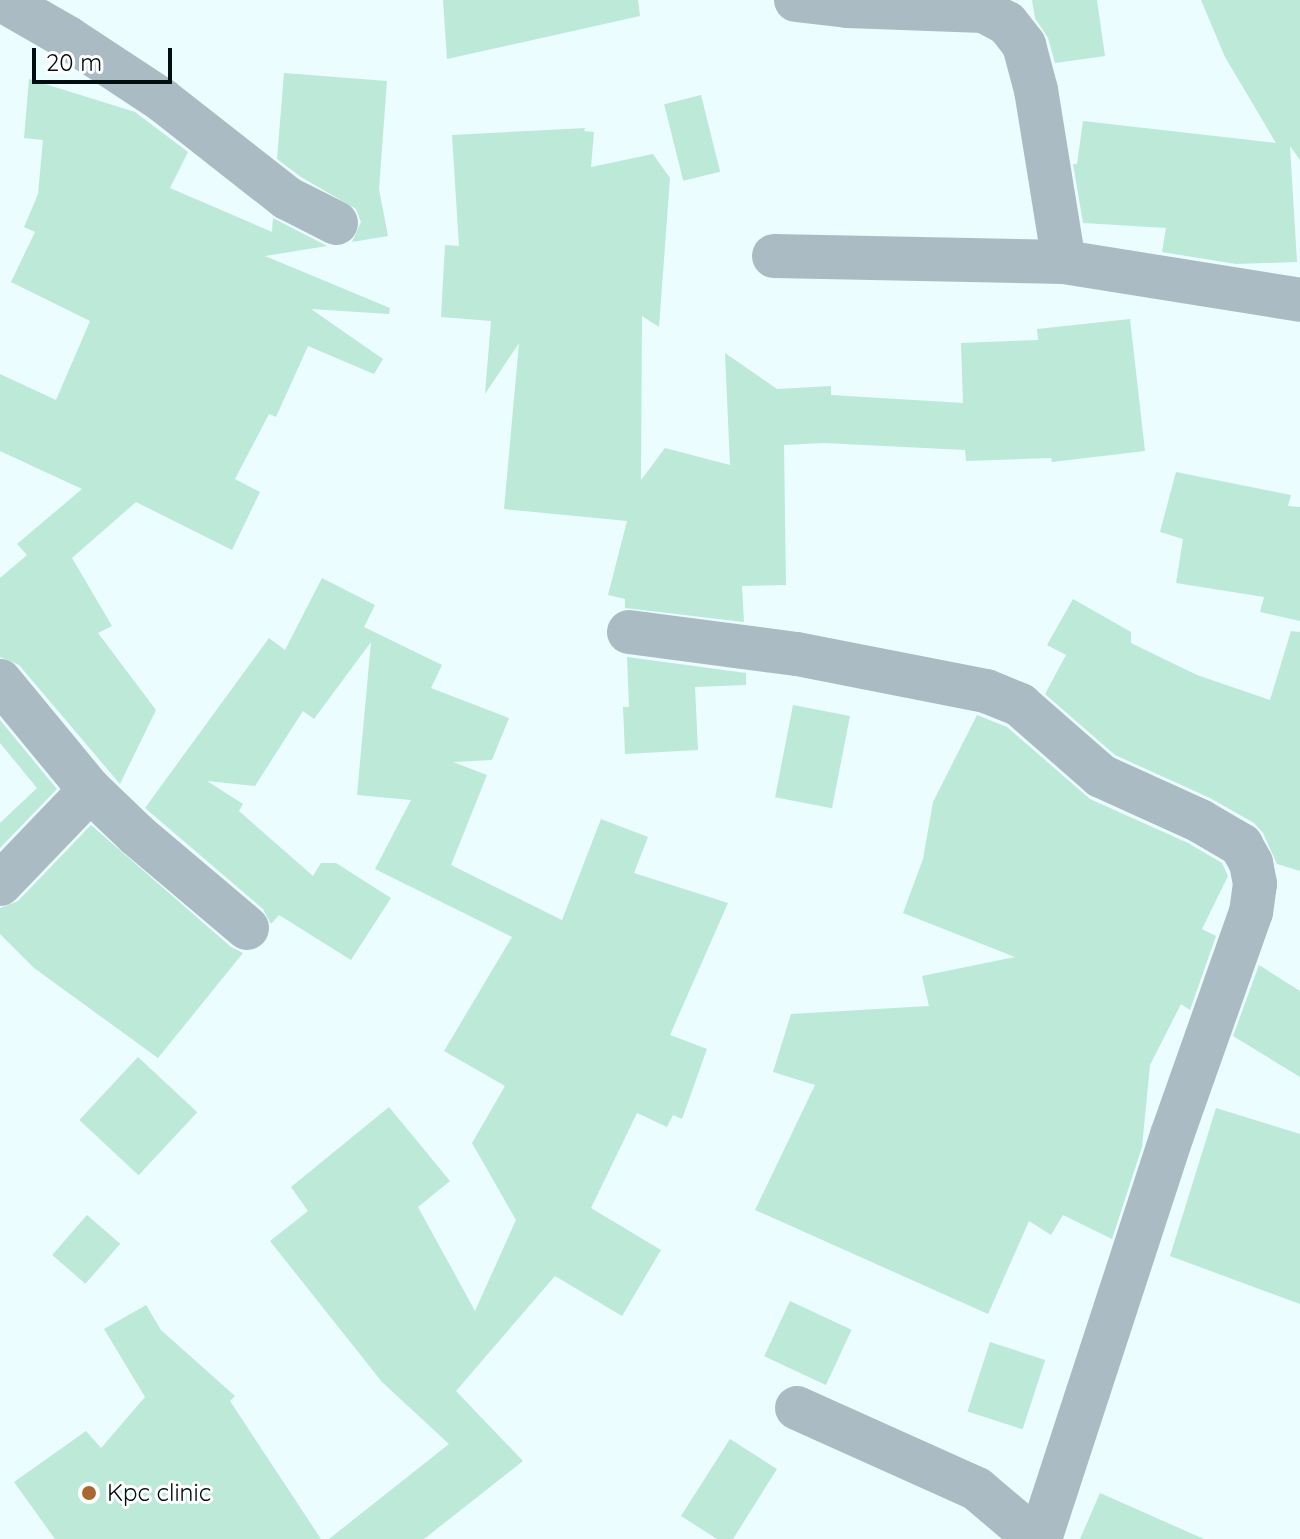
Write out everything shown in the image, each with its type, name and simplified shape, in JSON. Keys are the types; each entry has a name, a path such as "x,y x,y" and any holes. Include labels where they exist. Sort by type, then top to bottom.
{"street":[{"path":"2,0 68,38 162,100 287,198 336,223"},
{"path":"796,0 848,6 984,11 1007,23 1024,45 1036,90 1064,262"},
{"path":"774,256 1064,262 1300,300"},
{"path":"629,632 797,654 986,691 1020,705 1101,776 1200,821 1241,845 1251,863 1255,884 1251,912 1167,1150 1038,1539 977,1489 797,1408"},
{"path":"0,681 90,790 137,835 247,928"},
{"path":"0,884 90,790"}],"building":[{"path":"443,0 638,0 640,16 447,59"},
{"path":"1032,0 1097,0 1105,56 1055,63 1048,38 1035,18"},
{"path":"1201,0 1300,0 1300,160 1290,146 1297,262 1236,264 1162,252 1166,228 1083,223 1073,164 1077,164 1083,121 1276,143 1225,57"},
{"path":"284,73 387,81 379,189 388,236 352,242 361,222 356,209 277,159"},
{"path":"29,79 135,112 188,152 170,188 272,232 273,218 327,246 265,256 390,308 389,314 311,309 383,359 374,374 308,346 276,417 269,414 235,479 260,492 232,550 136,502 72,558 112,626 98,633 156,710 120,784 19,665 0,657 0,578 27,555 17,544 82,489 0,451 0,374 56,400 90,321 11,282 35,232 24,227 38,194 43,140 24,138"},
{"path":"701,95 720,172 683,181 664,104"},
{"path":"585,128 584,131 594,132 591,167 653,154 670,178 659,327 642,316 641,480 665,448 730,465 725,353 777,389 831,386 831,395 963,403 961,343 1038,340 1037,329 1130,319 1145,451 1052,462 1051,458 966,461 965,450 824,443 784,445 786,585 742,586 744,622 625,608 625,599 608,595 627,521 504,509 519,343 485,394 491,321 441,317 445,245 459,246 452,135"},
{"path":"1176,472 1291,495 1288,506 1300,507 1300,621 1260,612 1264,597 1176,583 1183,539 1160,532"},
{"path":"322,578 375,605 364,627 442,665 431,688 509,718 492,760 453,762 487,775 451,865 562,920 601,819 648,837 634,873 728,903 670,1035 707,1049 682,1119 673,1115 667,1127 637,1113 591,1208 661,1250 622,1316 555,1276 456,1391 523,1461 424,1539 329,1539 449,1444 382,1382 270,1241 308,1211 291,1187 389,1107 450,1181 418,1207 475,1311 516,1220 472,1143 505,1086 444,1051 512,937 375,869 411,800 357,795 371,642 314,719 303,711 255,786 207,781 243,804 239,811 313,876 321,863 336,863 391,898 351,960 279,915 271,924 263,909 145,808 269,638 285,650"},
{"path":"1073,599 1131,632 1131,643 1197,675 1270,700 1291,631 1300,632 1300,871 1277,864 1263,833 1254,823 1210,798 1115,755 1045,694 1066,655 1047,645"},
{"path":"627,657 746,673 746,685 695,687 698,750 625,754 623,707 629,707"},
{"path":"793,705 850,716 832,808 775,797"},
{"path":"977,715 1007,727 1090,799 1188,843 1222,863 1228,876 1202,929 1216,936 1190,1010 1181,1004 1150,1065 1142,1147 1112,1239 1063,1215 1051,1235 1029,1221 988,1314 755,1210 815,1085 773,1072 791,1014 929,1006 922,976 1015,957 903,913 923,859 933,802"},
{"path":"0,720 57,789 0,848 0,823 37,788 0,743"},
{"path":"91,825 231,947 243,953 158,1058 34,968 0,934 0,908 18,901"},
{"path":"1259,965 1300,991 1300,1077 1233,1036"},
{"path":"138,1057 197,1112 139,1175 79,1120"},
{"path":"1216,1108 1300,1134 1300,1304 1170,1256"},
{"path":"87,1215 120,1244 85,1284 52,1255"},
{"path":"790,1301 852,1330 826,1385 764,1356"},
{"path":"146,1305 161,1330 235,1396 230,1401 321,1539 55,1539 14,1482 86,1431 101,1448 145,1397 104,1329"},
{"path":"990,1342 1045,1360 1023,1429 967,1411"},
{"path":"730,1439 777,1469 733,1539 717,1539 681,1516"},
{"path":"1100,1493 1204,1539 1080,1539"}],"place":[{"name":"Kpc clinic","path":"89,1493"}]}
